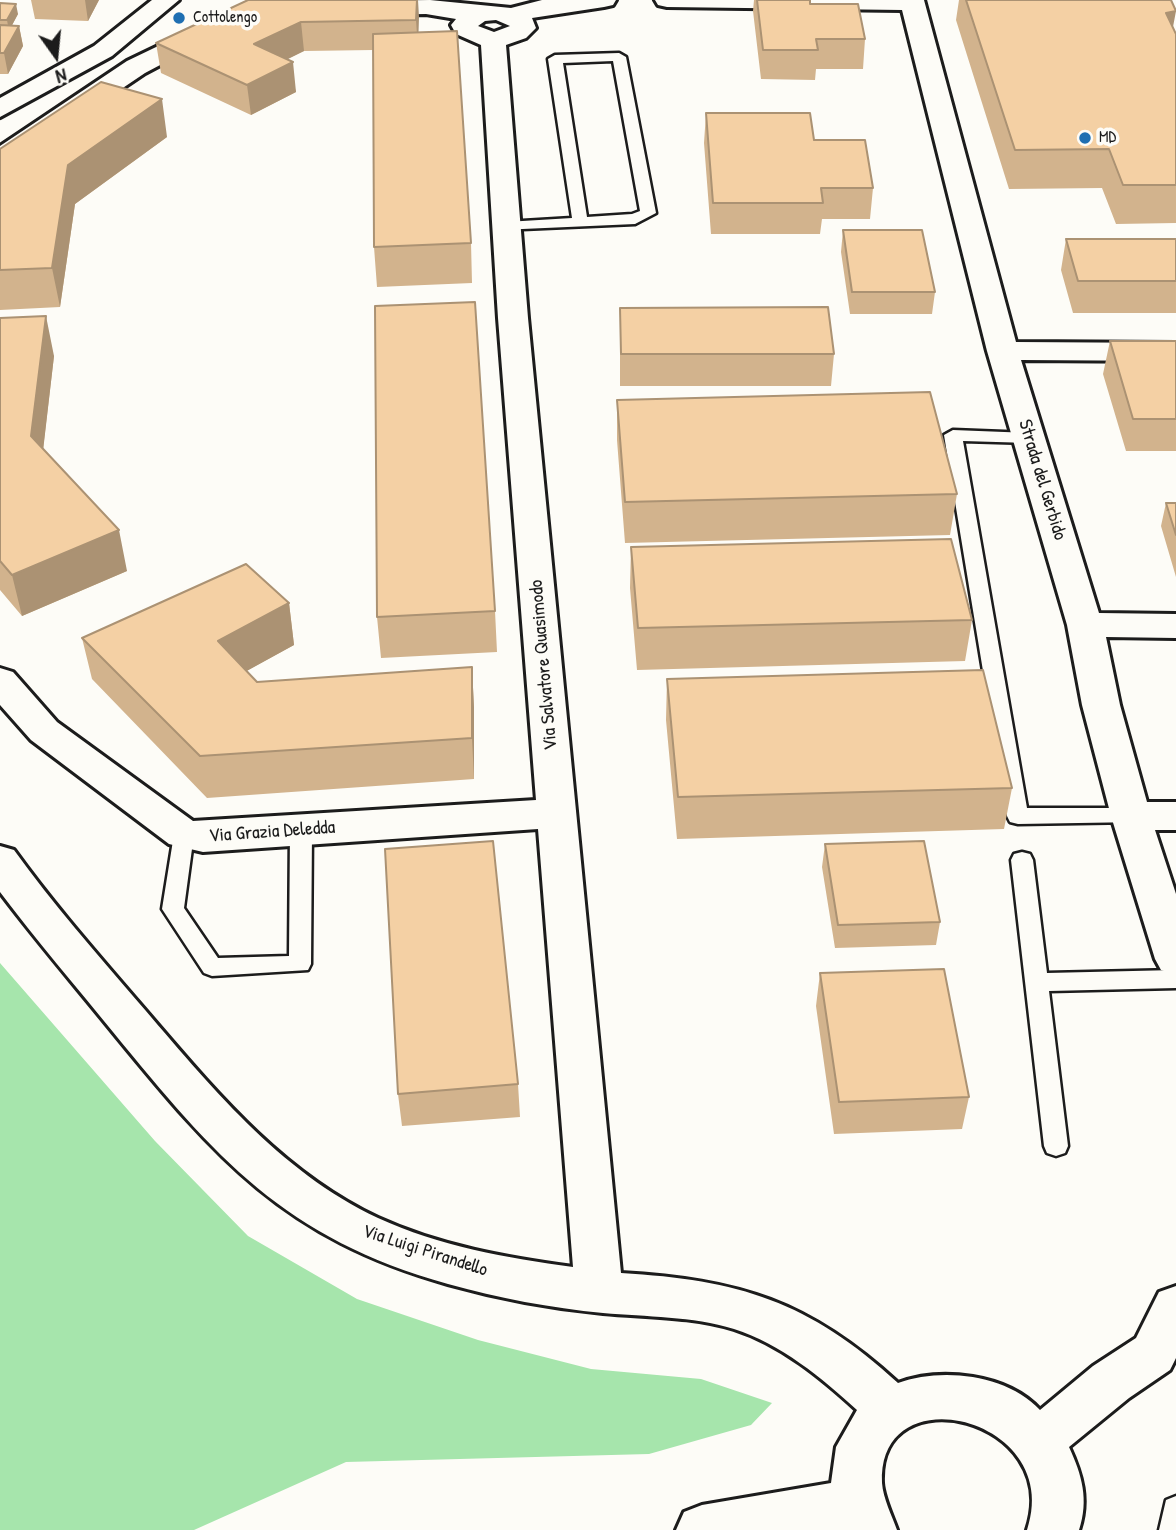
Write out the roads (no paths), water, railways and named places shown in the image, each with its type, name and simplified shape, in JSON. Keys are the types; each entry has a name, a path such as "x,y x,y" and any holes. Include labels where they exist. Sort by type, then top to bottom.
{"street":[{"path":"0,109 103,51 167,0"},
{"path":"345,9 426,7 495,23 548,6 604,0"},
{"path":"667,0 913,2"},
{"name":"Strada del Gerbido","path":"913,2 933,92 1003,351 1085,625 1101,705 1131,816 1176,960"},
{"path":"0,158 136,66 225,22"},
{"name":"Via Salvatore Quasimodo","path":"495,23 506,226 599,1292"},
{"path":"1003,351 1176,352"},
{"path":"1085,625 1176,626"},
{"name":"Via Grazia Deledda","path":"0,681 44,731 183,834 203,837 558,813"},
{"path":"1131,816 1176,816"},
{"name":"Via Luigi Pirandello","path":"0,861 29,903 201,1106 280,1184 361,1232 441,1260 518,1279 599,1292 701,1302 750,1313 832,1355 892,1409"},
{"path":"1038,1441 1111,1382 1153,1354 1176,1307"},
{"path":"702,1530 865,1516 856,1472 861,1447 873,1426 892,1409 915,1399 941,1394 968,1396 995,1405 1018,1421 1038,1441 1053,1465 1059,1493 1057,1520 1053,1530"}],"lane":[{"path":"506,226 580,222 635,219 648,213 619,57 555,59 580,222"},
{"path":"1030,438 953,435 1018,816 1131,816"},
{"path":"183,834 173,909 212,967 300,964 301,830"},
{"path":"1022,860 1056,1146"},
{"path":"1036,982 1176,979"},
{"path":"1173,1530 1176,1509"}],"place":[{"name":"Cottolengo","path":"179,18"},
{"name":"MD","path":"1085,138"}]}
